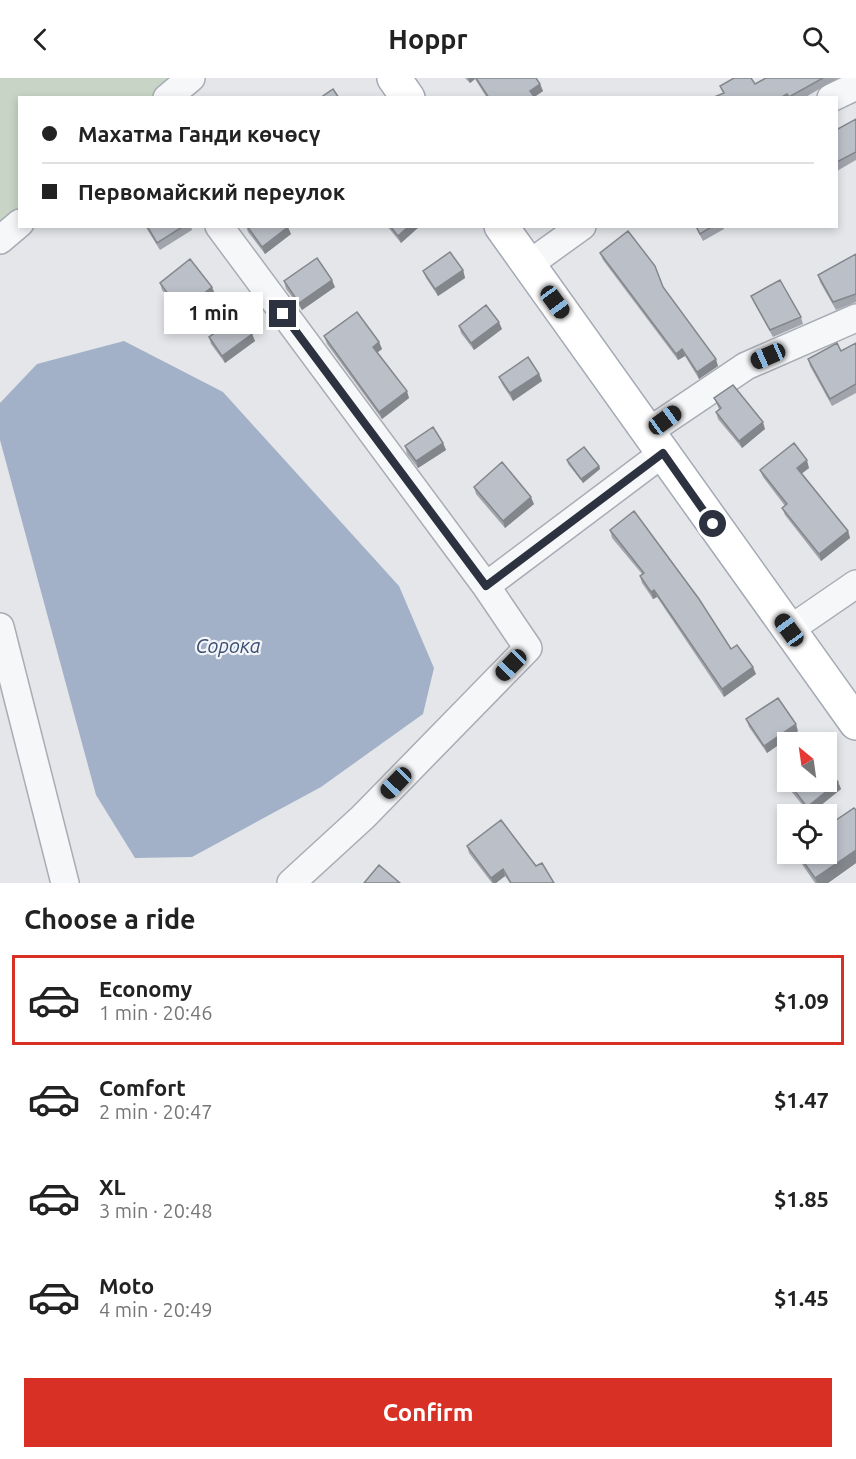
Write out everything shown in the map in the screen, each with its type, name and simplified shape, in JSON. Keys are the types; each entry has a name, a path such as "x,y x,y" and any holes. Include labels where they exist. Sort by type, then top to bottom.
{"main road":[{"path":"394,78 407,96"},
{"path":"502,228 856,723"}],"street":[{"path":"169,96 191,78"},
{"path":"835,96 856,86"},
{"path":"0,240 18,225"},
{"path":"220,228 486,586 528,648 363,817 291,883"},
{"path":"528,265 579,228"},
{"path":"486,586 746,366 856,318"},
{"path":"789,630 856,584"},
{"path":"0,627 65,883"}],"green space":[{"path":"0,78 174,78 152,96 18,96 18,212 0,228"}],"water":[{"name":"Сорока","path":"124,341 223,392 399,586 434,668 423,714 321,787 192,857 135,858 96,795 0,440 0,403 37,364"}],"building":[{"path":"476,78 536,78 540,84 530,91 534,96 488,96"},
{"path":"734,78 751,78 755,84 766,78 823,78 791,96 787,94 784,96 717,96 724,93 720,86"},
{"path":"333,89 338,96 323,96"},
{"path":"856,119 856,152 838,161 838,129"},
{"path":"148,228 181,228 157,243"},
{"path":"248,228 287,228 262,247"},
{"path":"392,228 407,228 398,236"},
{"path":"697,228 710,228 700,234"},
{"path":"628,231 655,266 663,287 716,359 697,372 682,349 676,354 600,253"},
{"path":"450,252 463,270 435,289 423,271"},
{"path":"856,254 856,294 833,302 818,275"},
{"path":"317,258 332,280 299,303 284,281"},
{"path":"190,259 212,287 181,311 160,283"},
{"path":"780,280 801,317 770,330 751,296"},
{"path":"486,305 499,322 471,343 459,326"},
{"path":"357,312 379,342 373,347 407,391 379,412 324,336"},
{"path":"239,316 252,334 222,356 209,337"},
{"path":"837,343 841,351 856,343 856,384 830,399 808,359"},
{"path":"528,357 539,374 510,393 499,377"},
{"path":"733,385 763,422 739,441 716,412 721,408 714,398"},
{"path":"433,427 443,443 416,461 405,446"},
{"path":"794,443 807,460 797,468 848,531 819,554 782,508 787,504 760,470"},
{"path":"584,447 599,466 581,479 567,460"},
{"path":"502,462 531,497 503,521 474,487"},
{"path":"634,511 699,599 731,649 737,645 753,667 722,689 654,590 651,592 640,576 644,573 610,530"},
{"path":"778,698 796,724 784,732 777,732 777,737 764,746 746,719"},
{"path":"796,792 826,792 811,804 805,804"},
{"path":"854,808 856,810 856,850 837,863 837,820"},
{"path":"501,820 536,866 542,863 554,883 511,883 503,869 491,878 467,846"},
{"path":"805,864 836,864 815,878"},
{"path":"379,865 400,883 364,883"}],"route":[{"path":"283,314 486,586 663,453 713,524"}]}
